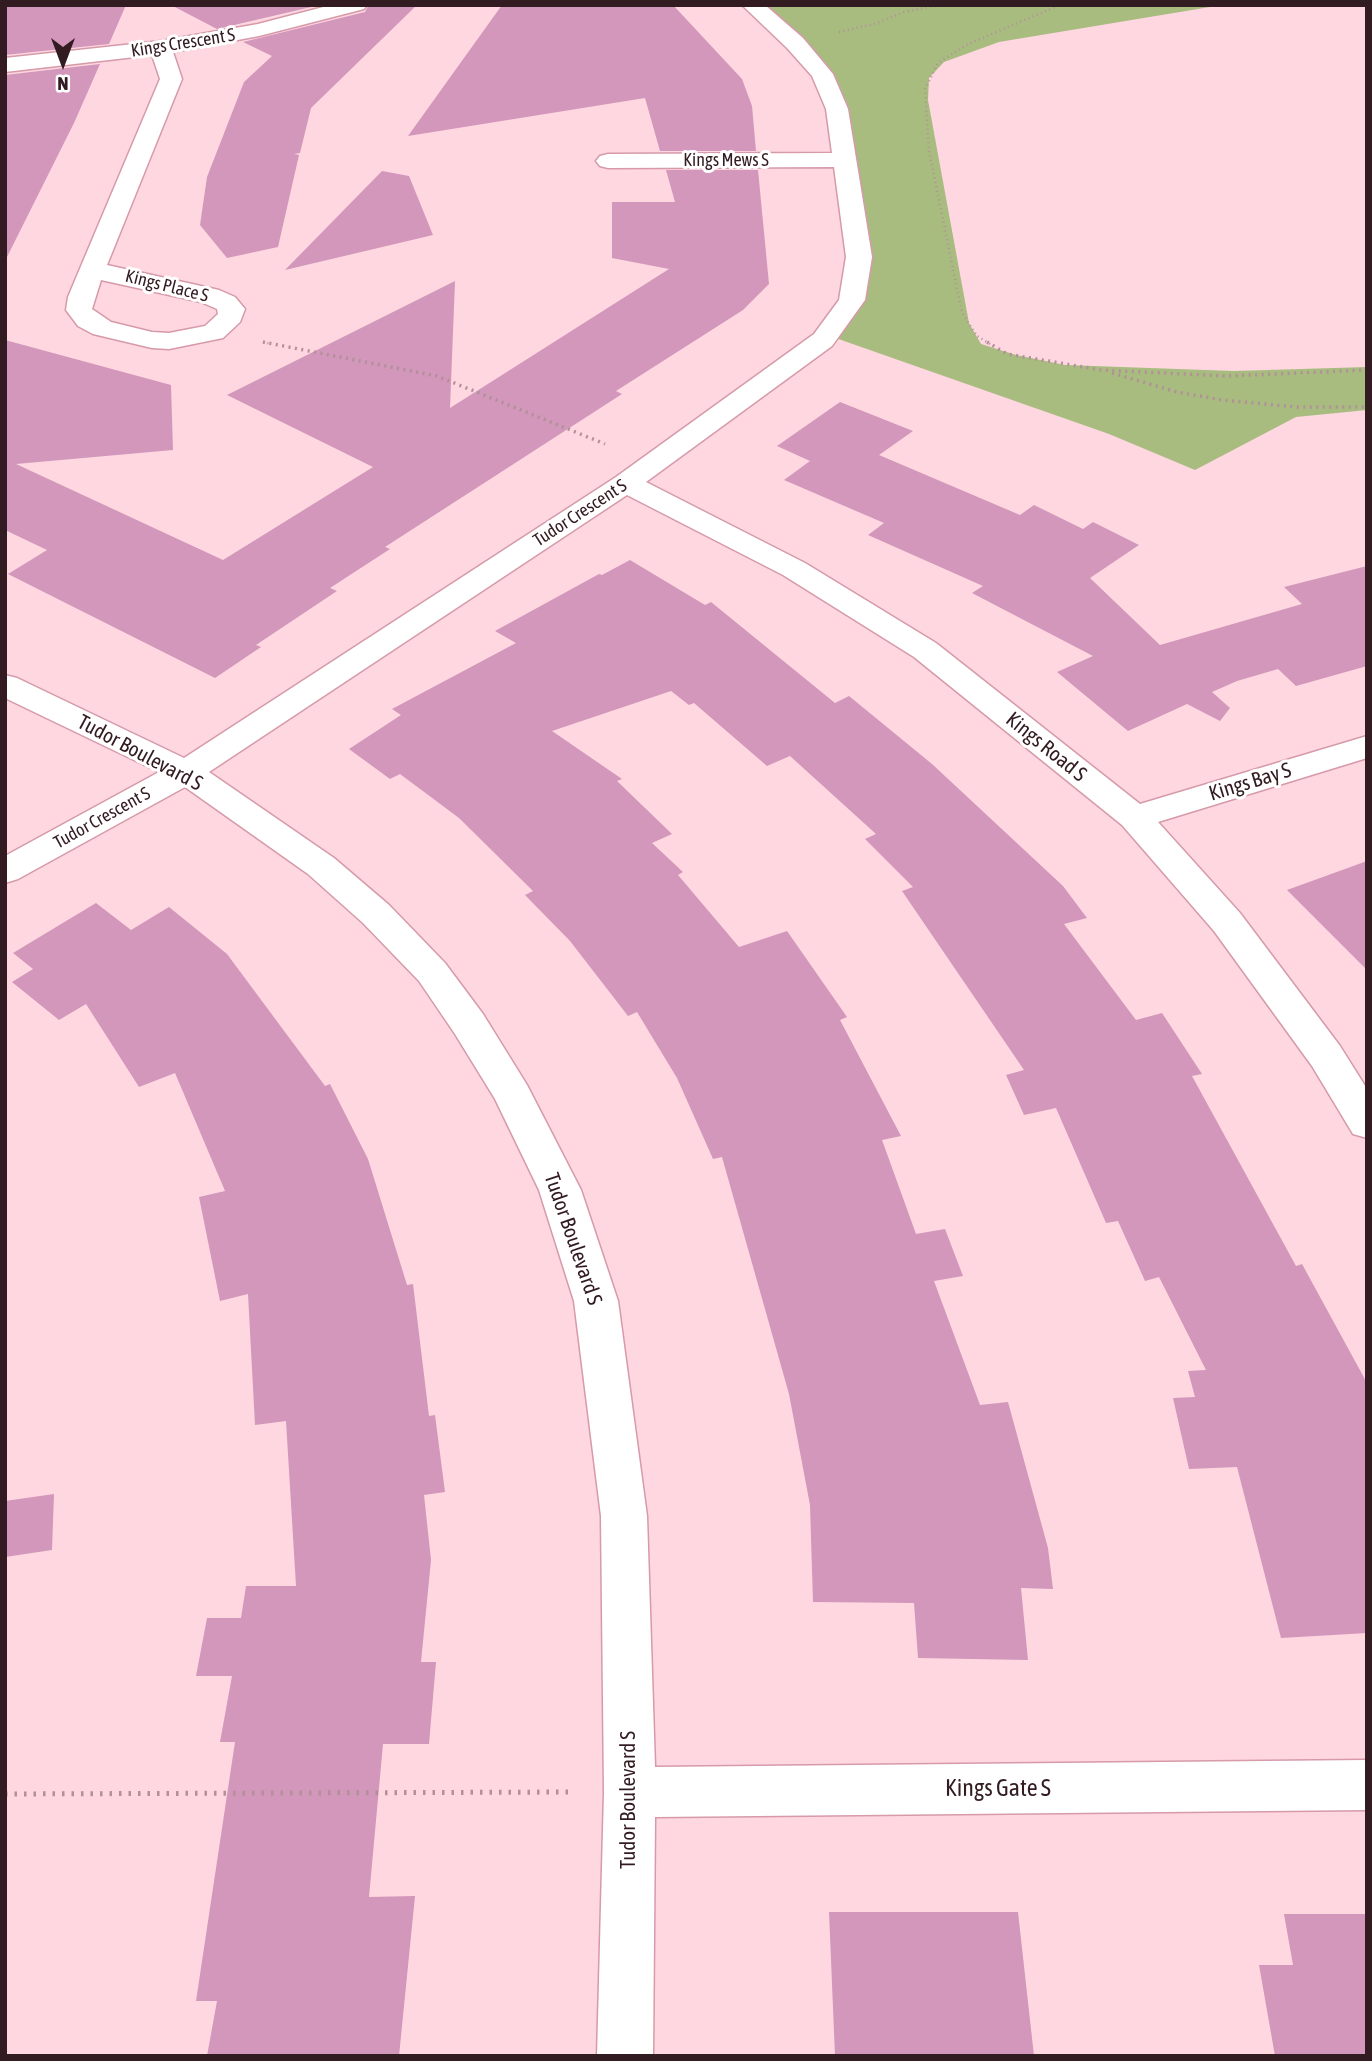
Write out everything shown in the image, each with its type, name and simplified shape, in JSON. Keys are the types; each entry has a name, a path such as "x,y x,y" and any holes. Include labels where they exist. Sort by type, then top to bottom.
{"street":[{"name":"Kings Crescent S","path":"5,65 161,48 259,30 357,5"},
{"name":"Tudor Crescent S","path":"5,871 186,772 639,474 823,340 852,300 859,257 837,109 822,74 791,39 752,5"},
{"name":"Kings Place S","path":"93,271 190,289 226,303 232,309 231,316 214,332 188,340 152,340 94,324 79,310 81,297 171,79 161,48"},
{"name":"Kings Mews S","path":"608,161 845,160"},
{"name":"Kings Road S","path":"639,474 925,650 1134,817 1227,922 1326,1056 1367,1123"},
{"name":"Tudor Boulevard S","path":"5,685 186,772 321,866 376,914 432,972 469,1024 513,1095 560,1190 596,1301 624,1516 630,1791 625,2056"},
{"name":"Kings Bay S","path":"1134,817 1367,747"},
{"name":"Kings Gate S","path":"630,1791 1367,1785"}],"path":[{"path":"791,39 855,29 904,12 939,5"},
{"path":"1060,5 966,45 938,63 925,89 929,151 962,313 976,336 1007,354 1101,370 1177,392 1222,400 1297,407 1367,407"},
{"path":"214,332 437,376 639,474"},
{"path":"1101,370 1240,376 1367,370"},
{"path":"5,1794 630,1791"}],"green space":[{"path":"752,5 1222,5 999,42 944,62 929,78 928,100 969,323 981,344 1016,355 1065,365 1234,371 1367,367 1367,410 1296,417 1195,470 1109,434 827,335 852,300 822,74"}],"building":[{"path":"5,5 126,5 109,44 5,55"},
{"path":"171,5 320,5 217,29"},
{"path":"369,5 417,5 311,108 300,153 294,154 299,155 278,247 227,258 200,225 207,177 244,82 272,56 243,42 365,12"},
{"path":"502,5 673,5 742,79 752,106 756,151 660,151 645,98 408,136"},
{"path":"100,64 74,123 5,261 5,75"},
{"path":"666,170 758,170 769,284 743,310 616,391 622,394 385,547 390,549 330,588 337,591 256,645 261,647 215,678 8,574 47,550 5,530 5,340 171,385 173,450 16,464 223,560 373,467 227,395 455,281 450,408 669,269 612,258 612,202 675,202"},
{"path":"382,171 409,176 433,235 285,270"},
{"path":"840,402 913,431 879,455 1020,515 1034,505 1083,529 1093,522 1139,545 1090,578 1160,645 1302,604 1284,587 1367,566 1367,666 1296,686 1278,669 1237,681 1212,692 1230,708 1220,721 1187,704 1128,731 1057,672 1093,656 972,593 983,586 868,535 884,523 784,480 810,461 777,446"},
{"path":"630,560 705,605 711,602 835,703 849,696 932,764 1063,886 1087,918 1064,924 1136,1020 1162,1013 1202,1074 1192,1076 1296,1266 1302,1264 1367,1383 1367,1633 1281,1638 1237,1467 1189,1469 1173,1398 1195,1397 1188,1371 1206,1370 1159,1277 1145,1281 1118,1221 1106,1223 1056,1108 1024,1115 1006,1075 1024,1070 902,891 913,887 865,839 876,834 790,756 767,766 694,703 689,705 671,691 552,731 622,779 617,781 672,834 652,843 683,872 678,875 739,947 787,931 847,1017 840,1020 901,1136 882,1140 916,1234 945,1229 963,1276 934,1281 980,1405 1008,1402 1048,1548 1053,1589 1021,1588 1028,1660 918,1658 914,1603 813,1602 810,1505 789,1394 722,1157 713,1159 677,1078 637,1012 628,1016 570,941 525,895 533,891 459,818 400,774 390,779 349,749 401,715 392,709 516,643 495,631"},
{"path":"1367,861 1367,970 1287,890"},
{"path":"96,903 131,930 169,907 227,954 325,1086 330,1084 368,1159 407,1285 413,1284 429,1416 435,1415 445,1492 424,1495 431,1560 421,1662 436,1662 429,1744 383,1744 369,1897 415,1896 399,2056 207,2056 217,2001 196,2001 235,1742 220,1742 232,1676 196,1676 207,1618 241,1618 246,1586 296,1586 286,1421 255,1425 248,1294 220,1301 199,1197 225,1191 175,1073 139,1087 86,1004 59,1020 12,982 33,969 13,953"},
{"path":"54,1494 52,1550 5,1557 5,1501"},
{"path":"829,1912 1018,1912 1034,2056 835,2056"},
{"path":"1284,1914 1367,1914 1367,2056 1275,2056 1259,1965 1293,1965"}]}
